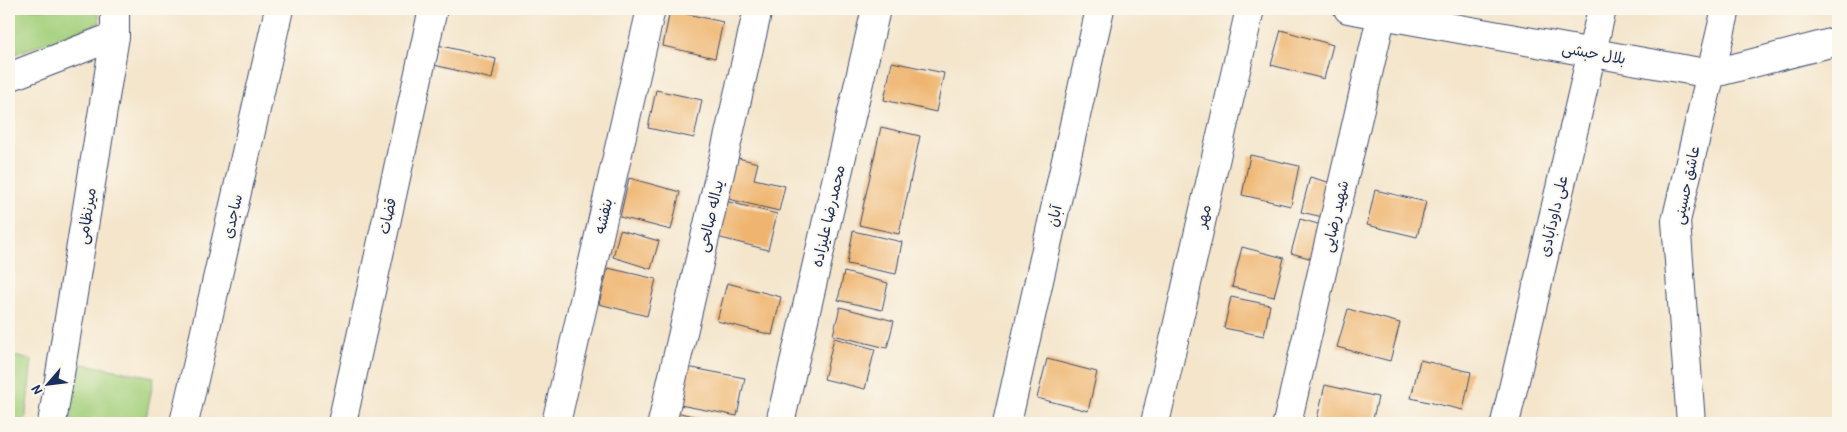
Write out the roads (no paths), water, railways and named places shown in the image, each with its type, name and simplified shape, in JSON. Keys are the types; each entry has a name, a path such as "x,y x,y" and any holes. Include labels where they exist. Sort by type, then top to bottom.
{"street":[{"name":"میرنظامی","path":"52,423 115,36 115,9"},
{"name":"ساجدی","path":"184,423 279,9"},
{"name":"قضات","path":"342,423 432,9"},
{"name":"بنفشه","path":"556,423 650,9"},
{"name":"یداله صالحی","path":"662,423 758,9"},
{"name":"محمدرضا علیزاده","path":"780,423 876,9"},
{"name":"آبان","path":"1007,423 1100,9"},
{"name":"مهر","path":"1155,423 1250,9"},
{"name":"بلال حبشی","path":"1348,9 1382,12 1591,53 1711,74 1838,41"},
{"name":"علی داودآبادی","path":"1505,423 1602,9"},
{"name":"عاشق حسینی","path":"1691,423 1676,221 1726,9"},
{"name":"شهید رضایی","path":"1287,423 1382,12"},
{"path":"9,77 115,36"}]}
